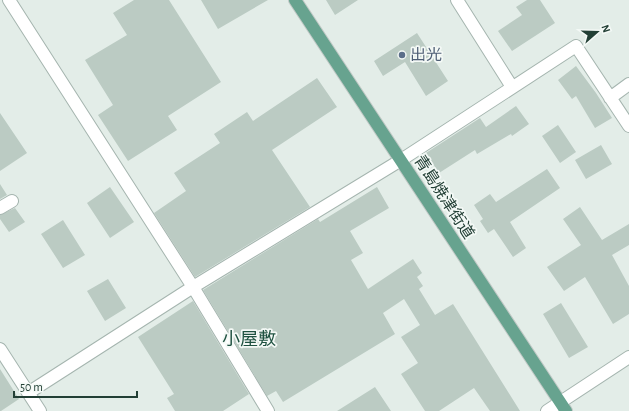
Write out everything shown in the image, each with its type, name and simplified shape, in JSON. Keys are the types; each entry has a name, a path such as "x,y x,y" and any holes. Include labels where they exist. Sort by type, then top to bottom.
{"main road":[{"name":"青島焼津街道","path":"295,0 563,406"}],"street":[{"path":"9,0 193,287 268,411"},
{"path":"457,0 512,87"},
{"path":"28,393 193,287 401,160 576,46 629,126"},
{"path":"610,98 629,84"},
{"path":"0,208 12,201"},
{"path":"0,349 40,411"},
{"path":"547,411 563,406 629,358"}],"building":[{"path":"134,0 169,0 221,82 168,116 177,130 128,161 98,115 113,105 85,60 127,35 113,13"},
{"path":"201,0 268,0 218,29"},
{"path":"326,0 358,0 335,15"},
{"path":"527,0 540,0 555,23 512,51 498,31 522,15 516,7"},
{"path":"417,33 448,81 426,96 405,62 383,76 374,61"},
{"path":"576,66 612,118 595,128 576,96 572,99 558,80"},
{"path":"317,78 337,107 272,150 310,207 195,277 154,213 186,191 174,173 220,143 214,134 247,112 253,121"},
{"path":"516,106 529,124 512,136 511,134 477,154 475,150 439,173 426,153 480,118 486,127"},
{"path":"0,113 27,153 0,171"},
{"path":"558,125 576,152 560,163 542,136"},
{"path":"601,145 612,164 586,179 575,160"},
{"path":"547,169 560,188 510,222 526,248 513,257 494,229 488,233 480,221 483,219 474,205 490,194 496,202"},
{"path":"0,184 7,195 0,199"},
{"path":"110,187 134,222 110,238 87,203"},
{"path":"377,187 389,208 350,231 363,253 351,260 368,289 413,259 422,273 417,277 423,286 419,289 435,315 453,304 520,411 490,411 474,388 439,411 425,411 401,374 418,363 401,337 420,325 404,299 383,313 395,334 283,402 276,391 267,396 203,290 318,219 320,222"},
{"path":"580,207 602,240 629,224 629,245 612,255 629,286 629,314 613,324 585,277 564,291 547,267 581,245 563,219"},
{"path":"15,208 25,222 9,232 0,219 0,215"},
{"path":"63,220 85,255 63,268 41,234"},
{"path":"108,279 126,308 105,321 87,291"},
{"path":"193,301 249,394 223,411 175,411 167,398 174,394 138,337"},
{"path":"561,303 588,347 569,358 543,314"},
{"path":"0,369 19,399 1,411 0,411"},
{"path":"375,387 391,411 337,411"}],"place":[{"name":"出光","path":"402,55"}],"district":[{"name":"小屋敷","path":"249,340"}]}
